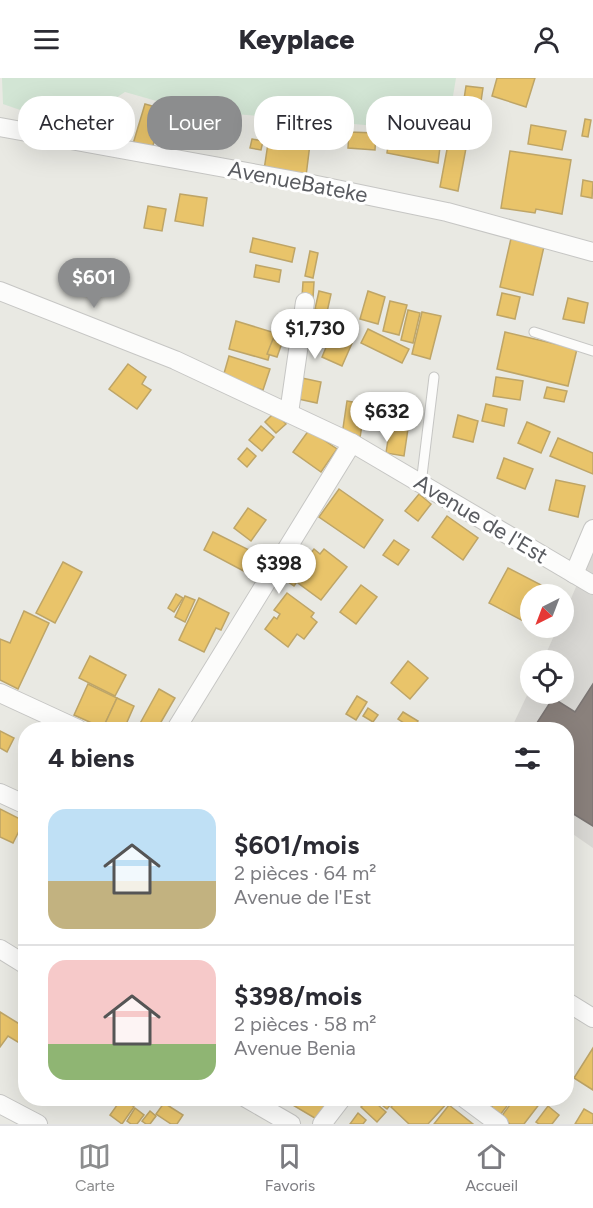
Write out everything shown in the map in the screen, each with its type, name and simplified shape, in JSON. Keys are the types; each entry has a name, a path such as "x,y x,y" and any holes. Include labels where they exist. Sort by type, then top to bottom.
{"street":[{"name":"AvenueBateke","path":"0,127 307,183 447,212 593,252"},
{"name":"Avenue de l'Est","path":"0,291 175,360 352,443 593,585"},
{"path":"289,413 305,302"},
{"path":"180,722 352,443"},
{"path":"574,574 593,529"},
{"path":"0,693 63,722"},
{"path":"0,792 18,801"},
{"path":"0,949 18,960"},
{"path":"574,1006 593,1017"},
{"path":"0,1104 38,1124"},
{"path":"260,1106 291,1124"},
{"path":"322,1124 336,1106"},
{"path":"475,1106 499,1124"}],"lane":[{"path":"534,332 593,351"},
{"path":"421,484 434,376"}],"shaded area":[{"path":"593,547 593,848 574,835 574,722 514,722 523,704 574,704 574,650 548,650 553,638 574,638 574,592"}],"green space":[{"path":"2,78 456,78 453,96 366,96 366,125 354,124 354,96 254,96 254,116 242,115 242,96 147,96 147,98 125,92 119,96 18,96 18,109 3,104"}],"building: Logements":[{"path":"497,78 535,78 526,107 492,96"},
{"path":"466,86 483,88 482,96 464,96"},
{"path":"145,104 147,105 147,148 135,145"},
{"path":"585,119 591,120 588,137 582,136"},
{"path":"531,125 566,131 562,150 528,144"},
{"path":"354,132 366,133 366,149 354,148"},
{"path":"252,139 254,139 254,149 250,148"},
{"path":"267,150 309,150 306,176 264,170"},
{"path":"387,150 440,150 438,163 387,153"},
{"path":"447,150 466,150 458,191 440,187"},
{"path":"510,151 571,160 562,214 536,209 535,213 501,208"},
{"path":"583,180 593,182 592,198 581,196"},
{"path":"180,194 207,198 203,226 175,221"},
{"path":"148,206 166,209 162,231 144,228"},
{"path":"512,234 545,242 533,295 500,287"},
{"path":"253,238 295,248 292,262 250,252"},
{"path":"310,251 318,253 313,278 305,276"},
{"path":"256,265 281,270 279,282 254,277"},
{"path":"303,282 314,282 313,298 302,297"},
{"path":"319,291 331,294 327,312 315,309"},
{"path":"368,291 385,297 378,324 360,319"},
{"path":"502,293 520,297 515,319 497,315"},
{"path":"568,298 588,303 584,323 563,319"},
{"path":"390,301 407,305 399,335 383,331"},
{"path":"408,310 420,313 413,343 401,340"},
{"path":"422,312 441,316 430,359 412,354"},
{"path":"236,321 275,333 268,360 229,349"},
{"path":"368,329 409,349 402,363 361,343"},
{"path":"505,332 577,349 568,386 497,369"},
{"path":"332,333 353,341 342,366 322,357"},
{"path":"273,339 282,343 277,357 267,354"},
{"path":"229,356 270,369 263,390 223,377"},
{"path":"128,364 146,377 142,384 151,390 137,409 109,389"},
{"path":"496,377 523,381 520,400 493,396"},
{"path":"302,378 321,382 317,403 298,399"},
{"path":"547,387 567,391 564,402 544,398"},
{"path":"347,401 365,404 360,438 342,435"},
{"path":"486,404 507,409 504,426 482,421"},
{"path":"374,409 410,415 404,456 386,453 390,427 371,424"},
{"path":"275,412 286,424 276,433 265,422"},
{"path":"458,415 478,421 473,442 453,437"},
{"path":"527,422 550,432 541,453 518,443"},
{"path":"261,426 274,437 262,451 249,440"},
{"path":"309,430 337,449 321,472 293,452"},
{"path":"558,438 593,453 593,474 550,456"},
{"path":"247,448 256,456 247,467 238,459"},
{"path":"504,458 533,469 525,489 497,478"},
{"path":"556,480 585,486 578,517 549,510"},
{"path":"339,489 383,520 364,548 319,517"},
{"path":"419,494 431,504 418,521 405,511"},
{"path":"248,508 266,520 251,541 234,528"},
{"path":"447,516 478,538 463,560 432,537"},
{"path":"213,532 261,556 251,575 204,550"},
{"path":"394,540 409,550 398,565 383,555"},
{"path":"302,547 310,554 314,549 320,554 324,549 347,567 321,600 298,583 309,568 295,557"},
{"path":"291,556 307,568 294,586 278,575"},
{"path":"63,562 82,572 55,623 36,613"},
{"path":"508,568 539,584 520,584 520,619 489,603"},
{"path":"361,585 377,597 356,624 340,612"},
{"path":"287,593 314,613 311,617 317,622 304,639 297,634 288,647 265,629 274,617 277,619 280,614 274,610"},
{"path":"176,594 183,598 174,612 168,608"},
{"path":"185,596 195,600 185,622 175,617"},
{"path":"199,598 229,613 221,630 216,628 204,652 179,640"},
{"path":"24,611 49,623 18,689 0,680 0,639 10,643"},
{"path":"90,656 126,675 115,696 79,678"},
{"path":"408,661 428,678 410,699 391,683"},
{"path":"88,684 117,698 106,722 90,722 74,715"},
{"path":"159,689 175,698 161,722 141,722"},
{"path":"357,696 367,702 356,720 346,714"},
{"path":"117,698 134,706 127,722 106,722"},
{"path":"368,708 378,715 373,722 363,716"},
{"path":"403,712 418,721 402,722 398,719"},
{"path":"0,731 14,738 7,752 0,748"},
{"path":"0,809 18,818 18,833 13,843 0,837"},
{"path":"0,1012 18,1023 18,1042 8,1036 0,1047"},
{"path":"593,1048 593,1090 574,1078"},
{"path":"116,1106 134,1107 122,1124 110,1115"},
{"path":"162,1106 169,1106 183,1115 177,1124 171,1124 156,1114"},
{"path":"294,1106 326,1106 318,1120"},
{"path":"379,1106 386,1112 377,1122 361,1107"},
{"path":"444,1106 428,1124 409,1124 391,1107"},
{"path":"450,1106 473,1124 434,1124"},
{"path":"492,1106 507,1106 497,1119 488,1112"},
{"path":"509,1106 538,1106 524,1124 510,1124 501,1117"},
{"path":"548,1106 559,1115 552,1124 539,1124 536,1122"},
{"path":"135,1108 144,1115 137,1124 131,1124 127,1121"},
{"path":"584,1109 593,1114 593,1124 575,1124"},
{"path":"150,1111 156,1116 150,1124 146,1124 142,1121"},
{"path":"358,1113 366,1120 363,1124 350,1124"}],"building: Industrie":[{"path":"593,684 593,826 574,814 574,722 538,722 549,704 562,704 575,712"}]}
